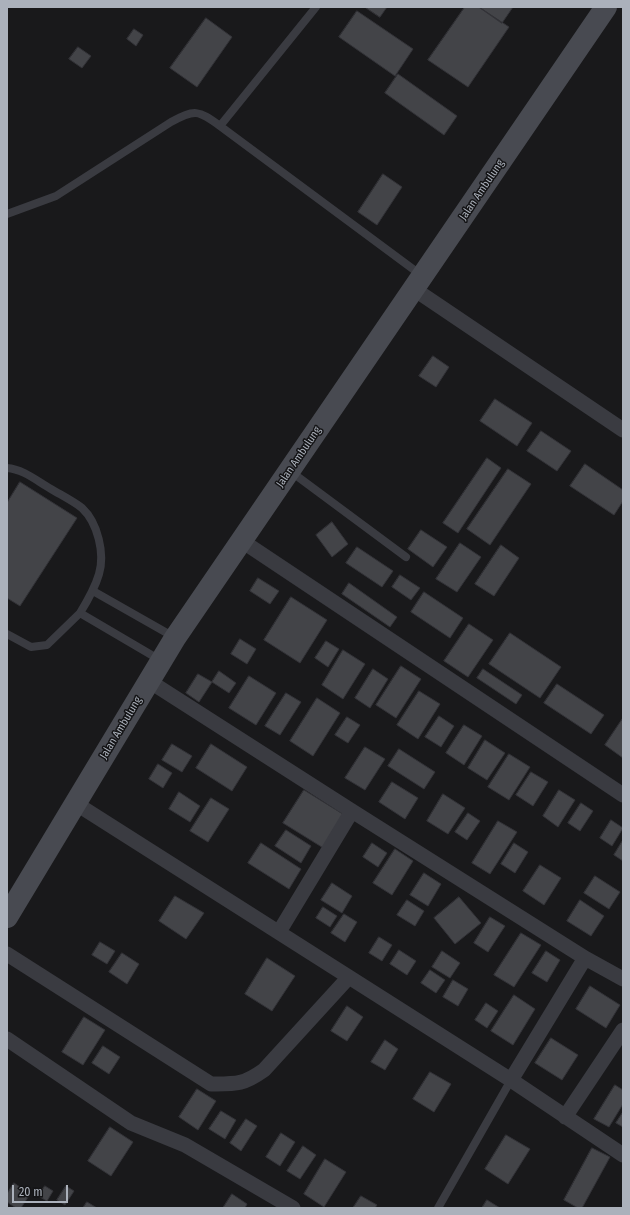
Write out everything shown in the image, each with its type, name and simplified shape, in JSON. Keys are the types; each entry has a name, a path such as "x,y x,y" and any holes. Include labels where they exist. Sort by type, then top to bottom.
{"street":[{"name":"Jalan Ambulung","path":"7,917 175,638 289,470 419,283 606,7"},
{"path":"419,283 623,430"},
{"path":"242,541 623,795"},
{"path":"150,681 585,958 623,979"},
{"path":"75,803 511,1080 623,1155"},
{"path":"279,932 352,811"},
{"path":"7,954 211,1084 239,1084 251,1080 264,1070 349,977"},
{"path":"511,1080 585,958"},
{"path":"565,1117 623,1030"},
{"path":"7,1039 131,1123 185,1145 293,1208"}],"lane":[{"path":"220,126 316,7"},
{"path":"7,214 56,196 189,112 202,113 419,283"},
{"path":"7,468 20,470 82,508 92,521 98,536 101,561 100,573 93,591 80,613 47,645 31,647 7,634"},
{"path":"289,470 406,557"},
{"path":"93,591 175,638"},
{"path":"80,613 161,660"},
{"path":"438,1208 511,1080"}],"building":[{"path":"365,7 387,7 380,17"},
{"path":"465,7 479,7 509,27 468,87 428,60"},
{"path":"479,7 513,7 502,23"},
{"path":"357,11 413,49 395,76 339,37"},
{"path":"206,18 232,37 197,87 170,68"},
{"path":"134,29 143,35 136,46 127,39"},
{"path":"78,47 91,56 82,68 69,59"},
{"path":"398,74 457,116 444,135 385,93"},
{"path":"383,174 402,187 377,225 358,212"},
{"path":"433,356 449,367 436,387 419,376"},
{"path":"495,399 532,423 517,446 480,421"},
{"path":"541,431 571,451 557,471 527,451"},
{"path":"487,458 501,468 458,533 443,523"},
{"path":"585,464 623,490 623,501 614,515 570,486"},
{"path":"508,469 531,484 490,545 467,529"},
{"path":"20,482 77,518 20,606 7,598 7,503"},
{"path":"332,522 348,544 332,557 316,535"},
{"path":"421,530 447,547 433,567 408,549"},
{"path":"460,543 481,557 457,592 436,579"},
{"path":"501,545 519,558 494,596 475,584"},
{"path":"357,547 393,571 382,587 346,563"},
{"path":"400,575 420,588 411,600 392,587"},
{"path":"258,578 279,591 270,604 250,591"},
{"path":"349,583 397,617 390,627 342,594"},
{"path":"424,592 463,618 450,638 411,612"},
{"path":"291,597 327,620 300,663 264,640"},
{"path":"469,624 493,640 468,677 444,661"},
{"path":"510,633 561,667 540,698 489,664"},
{"path":"240,639 256,649 247,664 231,654"},
{"path":"326,641 339,649 328,667 315,658"},
{"path":"343,650 365,664 343,699 322,685"},
{"path":"401,666 421,679 396,718 376,705"},
{"path":"373,669 388,679 370,708 355,698"},
{"path":"483,669 522,695 516,704 477,678"},
{"path":"219,671 236,683 229,693 212,682"},
{"path":"198,674 212,682 199,702 186,693"},
{"path":"249,676 276,693 256,725 229,708"},
{"path":"557,684 604,715 591,734 544,703"},
{"path":"419,691 440,704 418,739 397,725"},
{"path":"286,693 301,702 280,735 265,726"},
{"path":"317,698 340,713 313,756 290,741"},
{"path":"439,716 454,726 441,747 425,737"},
{"path":"347,717 360,725 348,743 335,735"},
{"path":"623,718 623,758 605,745"},
{"path":"464,725 482,736 464,765 446,753"},
{"path":"485,740 505,753 487,780 468,768"},
{"path":"172,744 192,756 182,772 162,760"},
{"path":"211,744 247,767 232,791 196,768"},
{"path":"365,747 385,759 365,790 345,778"},
{"path":"399,749 435,772 424,789 388,766"},
{"path":"509,754 530,767 509,800 488,787"},
{"path":"158,764 172,773 163,788 149,779"},
{"path":"531,772 548,782 533,806 516,795"},
{"path":"392,782 418,798 405,819 379,802"},
{"path":"304,790 346,816 325,849 283,823"},
{"path":"559,790 575,800 558,827 543,816"},
{"path":"179,792 200,806 190,822 169,809"},
{"path":"443,794 465,808 448,834 427,821"},
{"path":"211,798 229,809 208,842 190,831"},
{"path":"581,803 593,811 580,831 568,823"},
{"path":"468,813 480,821 467,840 455,832"},
{"path":"611,820 623,828 612,846 600,838"},
{"path":"498,821 517,832 490,874 472,863"},
{"path":"286,830 311,846 301,863 275,846"},
{"path":"623,840 623,861 614,855"},
{"path":"261,843 301,869 289,889 248,863"},
{"path":"372,843 387,853 378,867 363,857"},
{"path":"514,843 528,852 515,873 501,864"},
{"path":"395,849 413,861 392,895 373,883"},
{"path":"540,865 561,878 544,905 523,891"},
{"path":"424,873 441,884 428,906 410,895"},
{"path":"595,876 620,892 609,909 584,893"},
{"path":"332,883 352,896 342,913 321,900"},
{"path":"175,896 204,913 186,939 159,921"},
{"path":"459,897 481,923 455,944 434,918"},
{"path":"407,900 424,911 415,926 397,915"},
{"path":"580,900 604,916 591,936 567,921"},
{"path":"323,907 337,916 330,927 316,918"},
{"path":"344,914 357,922 345,942 331,933"},
{"path":"490,917 505,926 488,952 474,943"},
{"path":"521,933 541,945 514,987 494,975"},
{"path":"379,937 392,945 382,961 369,953"},
{"path":"100,942 115,951 107,964 92,955"},
{"path":"399,950 416,961 407,975 390,964"},
{"path":"442,951 460,963 450,978 432,967"},
{"path":"546,951 560,960 547,982 532,973"},
{"path":"122,953 139,964 127,984 109,972"},
{"path":"267,958 295,976 272,1011 245,994"},
{"path":"430,970 445,980 436,993 421,983"},
{"path":"453,980 468,989 458,1006 443,997"},
{"path":"590,986 620,1005 606,1028 576,1009"},
{"path":"514,995 535,1009 513,1045 491,1031"},
{"path":"486,1003 498,1011 487,1028 475,1020"},
{"path":"347,1006 363,1017 347,1041 331,1031"},
{"path":"84,1017 105,1030 83,1065 62,1052"},
{"path":"551,1038 578,1055 562,1080 535,1063"},
{"path":"385,1040 398,1049 385,1070 371,1062"},
{"path":"103,1046 120,1057 109,1074 92,1063"},
{"path":"430,1072 451,1084 434,1112 413,1099"},
{"path":"615,1085 623,1090 623,1104 609,1127 594,1119"},
{"path":"197,1089 216,1101 198,1130 179,1117"},
{"path":"221,1111 236,1120 225,1139 209,1129"},
{"path":"623,1112 623,1127 616,1123"},
{"path":"246,1119 257,1126 241,1151 230,1143"},
{"path":"110,1127 133,1142 111,1176 88,1161"},
{"path":"281,1133 295,1142 280,1166 266,1157"},
{"path":"506,1135 530,1149 508,1184 485,1169"},
{"path":"303,1146 316,1155 300,1179 287,1171"},
{"path":"592,1148 610,1157 582,1208 578,1208 564,1200"},
{"path":"325,1159 346,1172 324,1207 304,1194"},
{"path":"14,1183 30,1194 21,1208 16,1208 7,1202 7,1194"},
{"path":"45,1186 53,1191 47,1201 38,1196"},
{"path":"66,1186 74,1191 65,1205 57,1200"},
{"path":"232,1194 247,1204 245,1208 223,1208"},
{"path":"361,1196 377,1205 375,1208 353,1208"},
{"path":"487,1200 500,1208 482,1208"},
{"path":"87,1202 97,1208 83,1208"}]}
